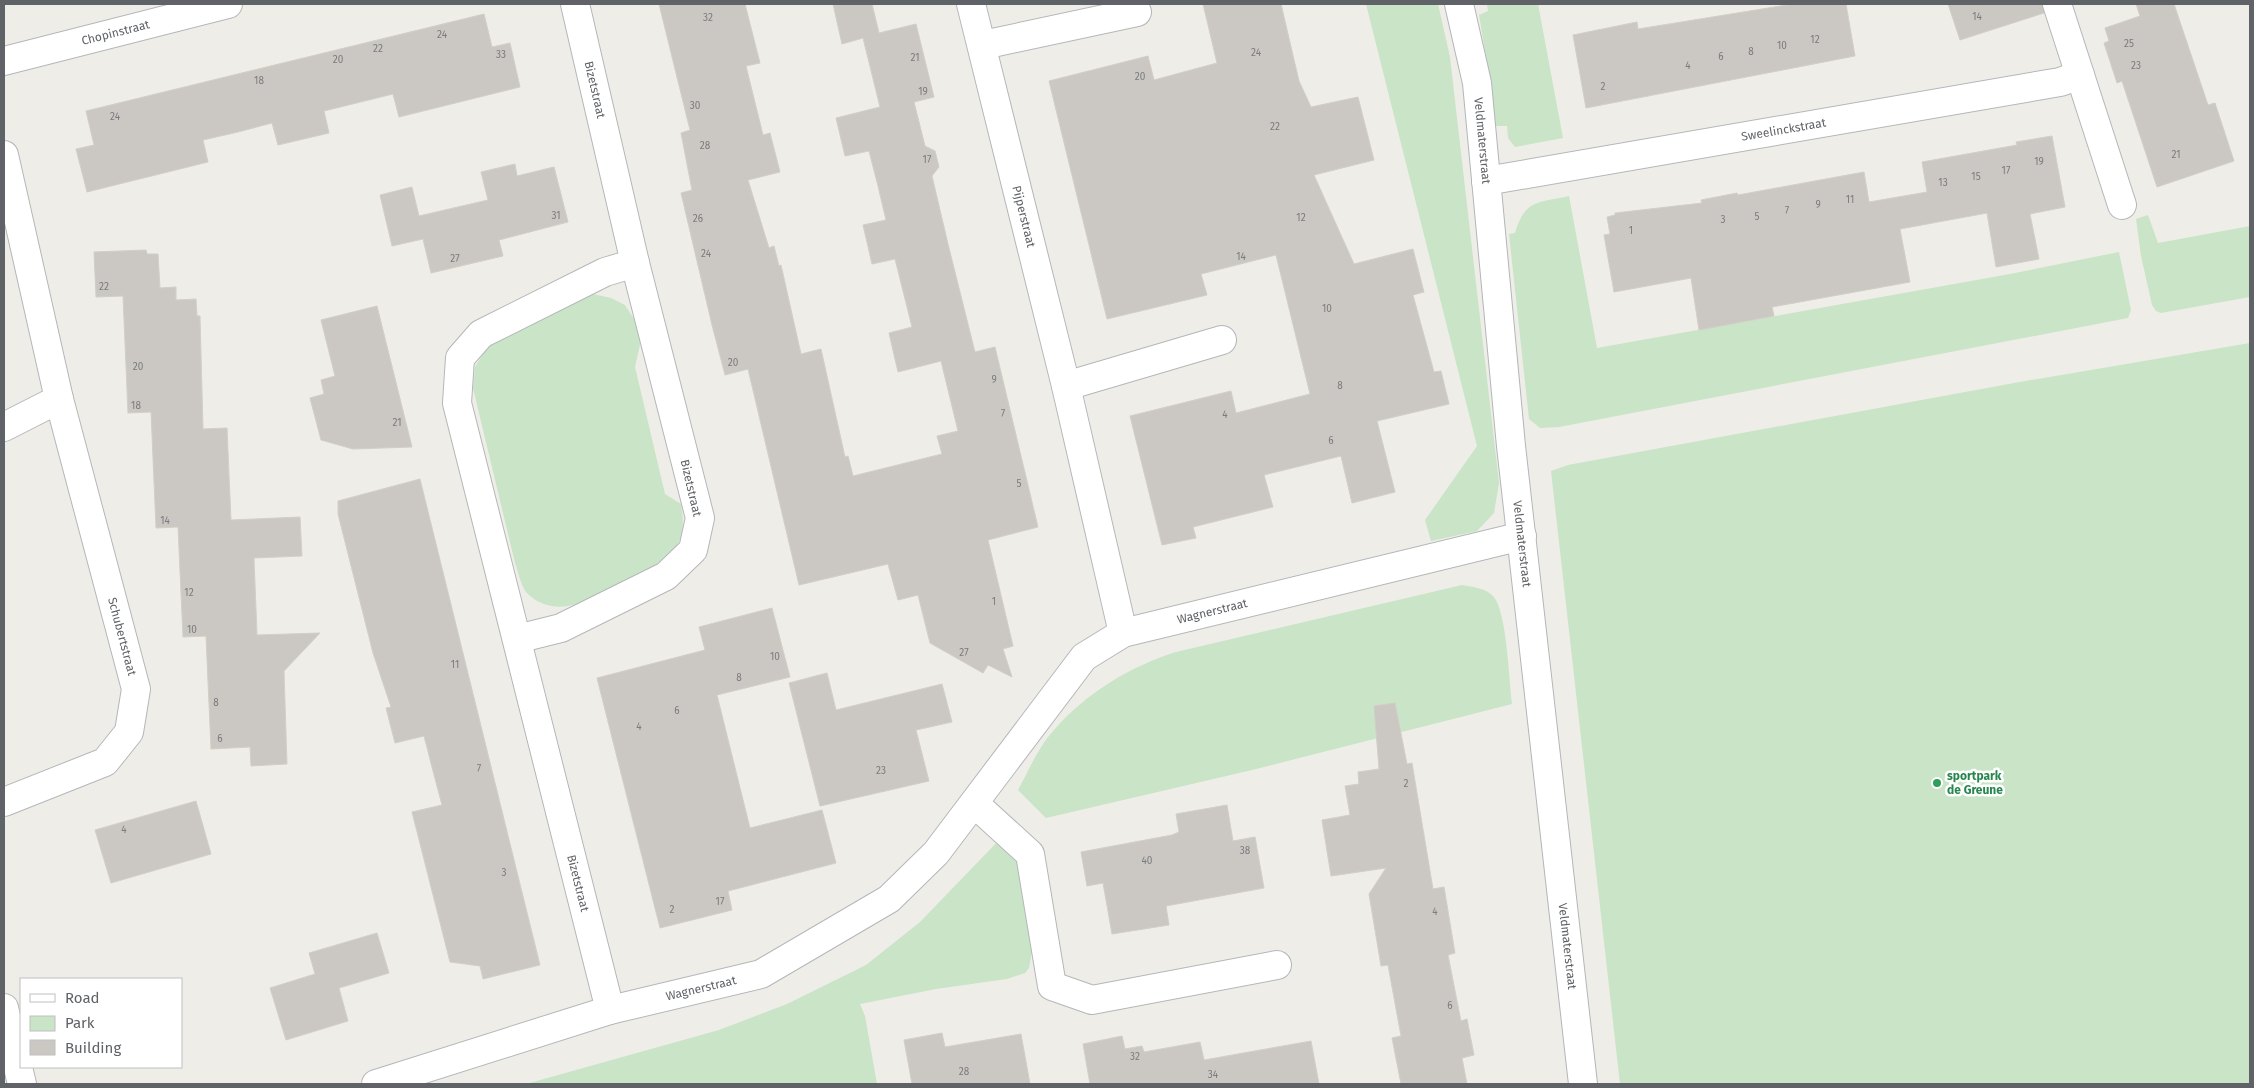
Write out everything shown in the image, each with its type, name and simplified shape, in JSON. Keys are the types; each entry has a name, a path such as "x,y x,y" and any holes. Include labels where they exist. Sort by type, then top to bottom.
{"street":[{"name":"Chopinstraat","path":"4,61 228,4"},
{"name":"Bizetstraat","path":"517,639 561,628 666,576 693,550 700,518 635,262 575,4"},
{"name":"Pijperstraat","path":"972,4 1066,386 1123,633"},
{"name":"Veldmaterstraat","path":"1459,4 1477,83 1511,446 1583,1084"},
{"path":"2058,4 2122,205"},
{"path":"983,45 1136,12"},
{"name":"Sweelinckstraat","path":"1486,180 2050,84 2080,75"},
{"name":"Schubertstraat","path":"4,155 59,399 136,689 129,732 105,762 4,802"},
{"name":"Bizetstraat","path":"610,1010 457,403 460,358 481,334 605,272 635,262"},
{"path":"1066,386 1222,340"},
{"path":"4,427 59,399"},
{"name":"Wagnerstraat","path":"376,1084 610,1010 761,974 889,899 936,853 975,804 1084,657 1123,633 1522,536"},
{"path":"975,804 1030,854 1052,986 1092,1000 1277,965"},
{"path":"4,1008 22,1084"}],"green space":[{"path":"1366,4 1438,4 1450,57 1499,483 1494,513 1477,531 1431,541 1425,520 1477,446"},
{"path":"1487,4 1538,4 1563,138 1515,147 1508,138 1507,126 1495,126 1479,15 1488,11"},
{"path":"1569,196 1597,348 2010,274 2119,252 2131,310 2128,318 1559,427 1540,428 1529,419 1509,234 1515,233 1523,214 1534,204"},
{"path":"2148,215 2158,243 2250,226 2250,297 2161,313 2156,311 2152,305 2141,256 2136,219"},
{"path":"593,294 611,298 625,305 634,319 641,340 635,367 665,494 681,504 682,530 677,545 655,565 590,599 577,604 550,606 538,601 526,592 515,563 473,388 475,367 488,346 581,296"},
{"name":"sportpark de Greune","path":"2250,343 2250,1084 1620,1084 1551,471 1568,465 2014,383"},
{"path":"1462,585 1479,588 1487,592 1494,597 1498,606 1505,632 1512,704 1252,770 1046,818 1018,790 1034,758 1054,730 1080,704 1110,682 1142,665 1176,652"},
{"path":"1002,837 1016,849 1033,945 1029,968 1025,973 1007,979 936,989 860,1004 865,1016 877,1084 526,1084 719,1030 787,1004 866,965 920,922"}],"building":[{"path":"659,4 745,4 760,63 746,66 763,135 770,133 780,172 748,180 769,248 774,246 779,266 781,265 801,354 821,349 845,457 848,456 853,476 942,454 937,436 958,431 941,361 898,372 889,333 912,327 895,259 872,264 863,225 886,220 878,186 869,151 845,156 836,118 880,107 863,38 842,44 833,4 872,4 879,33 916,24 934,97 914,102 925,146 935,151 939,167 932,176 948,244 975,352 995,347 1038,527 988,540 1013,646 1003,649 1012,677 988,665 983,673 930,643 918,595 898,600 888,564 799,585 748,369 725,375 712,325 681,193 692,190 681,133 690,130"},
{"path":"1203,4 1281,4 1299,81 1311,107 1358,97 1374,160 1314,175 1354,264 1413,249 1424,292 1413,295 1434,372 1441,371 1449,404 1377,421 1395,492 1352,503 1341,456 1264,475 1273,507 1193,527 1196,538 1162,545 1130,416 1231,391 1236,413 1310,394 1276,255 1201,274 1207,295 1107,319 1049,81 1148,56 1154,80 1217,63"},
{"path":"1793,4 1846,4 1855,56 1586,108 1573,35 1637,22 1638,29"},
{"path":"1948,4 2042,4 2044,13 1960,40"},
{"path":"2136,4 2174,4 2208,105 2215,103 2234,161 2157,187 2122,81 2117,83 2104,43 2109,41 2105,28 2140,16"},
{"path":"484,14 492,47 510,43 520,87 399,117 393,94 324,111 329,133 278,145 272,123 203,140 208,162 87,192 76,149 94,145 86,111"},
{"path":"2052,136 2065,207 2030,214 2039,259 1996,267 1987,213 1900,229 1910,282 1772,307 1774,316 1699,330 1691,278 1614,292 1604,235 1610,234 1607,217 1615,215 1615,213 1702,203 1701,200 1737,193 1738,195 1864,172 1869,202 1927,192 1922,162 2017,145 2016,142"},
{"path":"515,164 517,176 554,167 568,222 499,240 503,256 431,273 423,239 392,246 380,195 412,187 419,216 488,200 481,172"},
{"path":"146,250 147,254 158,254 160,288 176,287 176,300 196,299 197,316 200,316 203,429 227,428 231,520 300,517 302,556 254,558 257,635 320,633 284,671 287,764 251,766 250,747 211,749 206,636 183,637 178,527 156,528 151,412 128,413 123,296 96,297 94,252"},
{"path":"377,306 412,447 353,449 321,440 310,398 324,394 321,380 335,376 321,320"},
{"path":"420,479 540,965 483,979 480,966 450,962 412,812 442,805 424,736 395,743 386,708 391,707 373,653 338,514 338,501"},
{"path":"772,608 790,677 717,695 750,828 822,810 836,863 728,891 732,910 660,928 597,678 705,650 699,627"},
{"path":"827,673 836,710 942,684 952,722 916,730 929,781 820,806 789,683"},
{"path":"1395,703 1407,764 1412,763 1433,889 1444,887 1455,953 1448,955 1461,1021 1467,1019 1474,1055 1462,1058 1467,1084 1401,1084 1392,1038 1401,1036 1388,965 1381,966 1369,894 1386,868 1331,876 1322,820 1350,815 1345,786 1359,784 1358,772 1379,769 1374,706"},
{"path":"196,801 211,854 111,883 95,830"},
{"path":"1227,805 1233,841 1255,837 1264,888 1166,906 1169,925 1112,934 1103,883 1087,886 1081,852 1172,835 1179,832 1176,814"},
{"path":"377,933 389,973 339,988 348,1021 286,1040 270,988 315,974 309,953"},
{"path":"942,1033 945,1047 1021,1034 1030,1084 912,1084 904,1040"},
{"path":"1122,1036 1125,1049 1142,1046 1144,1052 1200,1042 1204,1060 1311,1041 1319,1084 1090,1084 1083,1044"}],"place":[{"name":"sportpark de Greune","path":"1937,783"}]}
